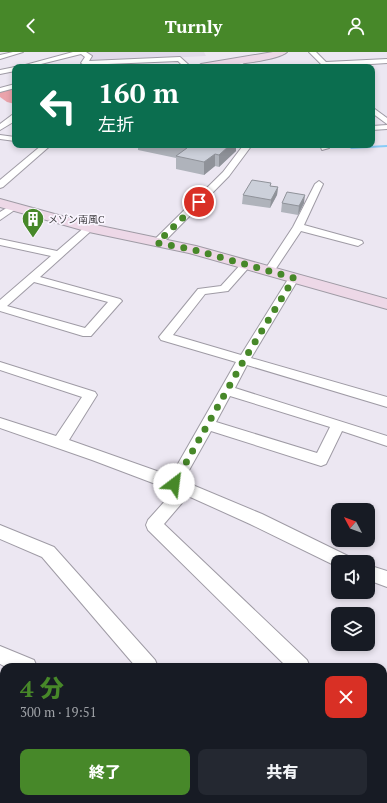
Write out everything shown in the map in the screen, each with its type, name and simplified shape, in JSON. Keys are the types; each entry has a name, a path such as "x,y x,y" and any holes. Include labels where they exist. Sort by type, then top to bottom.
{"street":[{"path":"0,57 20,52"},
{"path":"33,64 81,52 90,56 84,63 180,59 185,64"},
{"path":"242,64 283,52"},
{"path":"312,52 325,64"},
{"path":"56,64 60,57"},
{"path":"351,64 387,61"},
{"path":"0,72 12,70"},
{"path":"0,90 12,87"},
{"path":"375,111 387,122"},
{"path":"0,128 4,122"},
{"path":"375,128 387,127"},
{"path":"0,137 12,139"},
{"path":"0,185 45,148"},
{"path":"157,243 226,174 246,148"},
{"path":"269,271 298,227 320,184"},
{"path":"0,203 89,228 191,249 387,304"},
{"path":"0,217 13,207"},
{"path":"298,227 358,243"},
{"path":"0,307 89,228"},
{"path":"0,242 58,254"},
{"path":"246,265 224,289 202,291 165,337 387,402"},
{"path":"0,307 87,333 116,301 31,278"},
{"path":"294,278 244,360 208,425 179,486 154,525 296,663"},
{"path":"0,366 90,395 60,442"},
{"path":"227,390 387,441"},
{"path":"0,423 60,442 179,486 257,519 315,550 331,557"},
{"path":"208,425 321,460 338,425"},
{"path":"0,532 48,552 145,663"},
{"path":"375,575 387,579"},
{"path":"0,655 18,663"}],"shaded area":[{"path":"86,52 204,52 206,56 88,62 92,56"},
{"path":"12,89 12,103 7,102 0,97 0,92"}],"building":[{"path":"187,148 227,148 219,155 215,154 204,162 176,156"},
{"path":"252,180 271,183 270,186 278,187 271,200 243,195"},
{"path":"287,192 305,195 299,206 282,203"}],"waterway":[{"path":"375,147 387,146"}],"place":[{"name":"メゾン南風C","path":"33,238"}],"route":[{"path":"174,484 244,360 294,278 191,249 157,243 199,202"}]}
